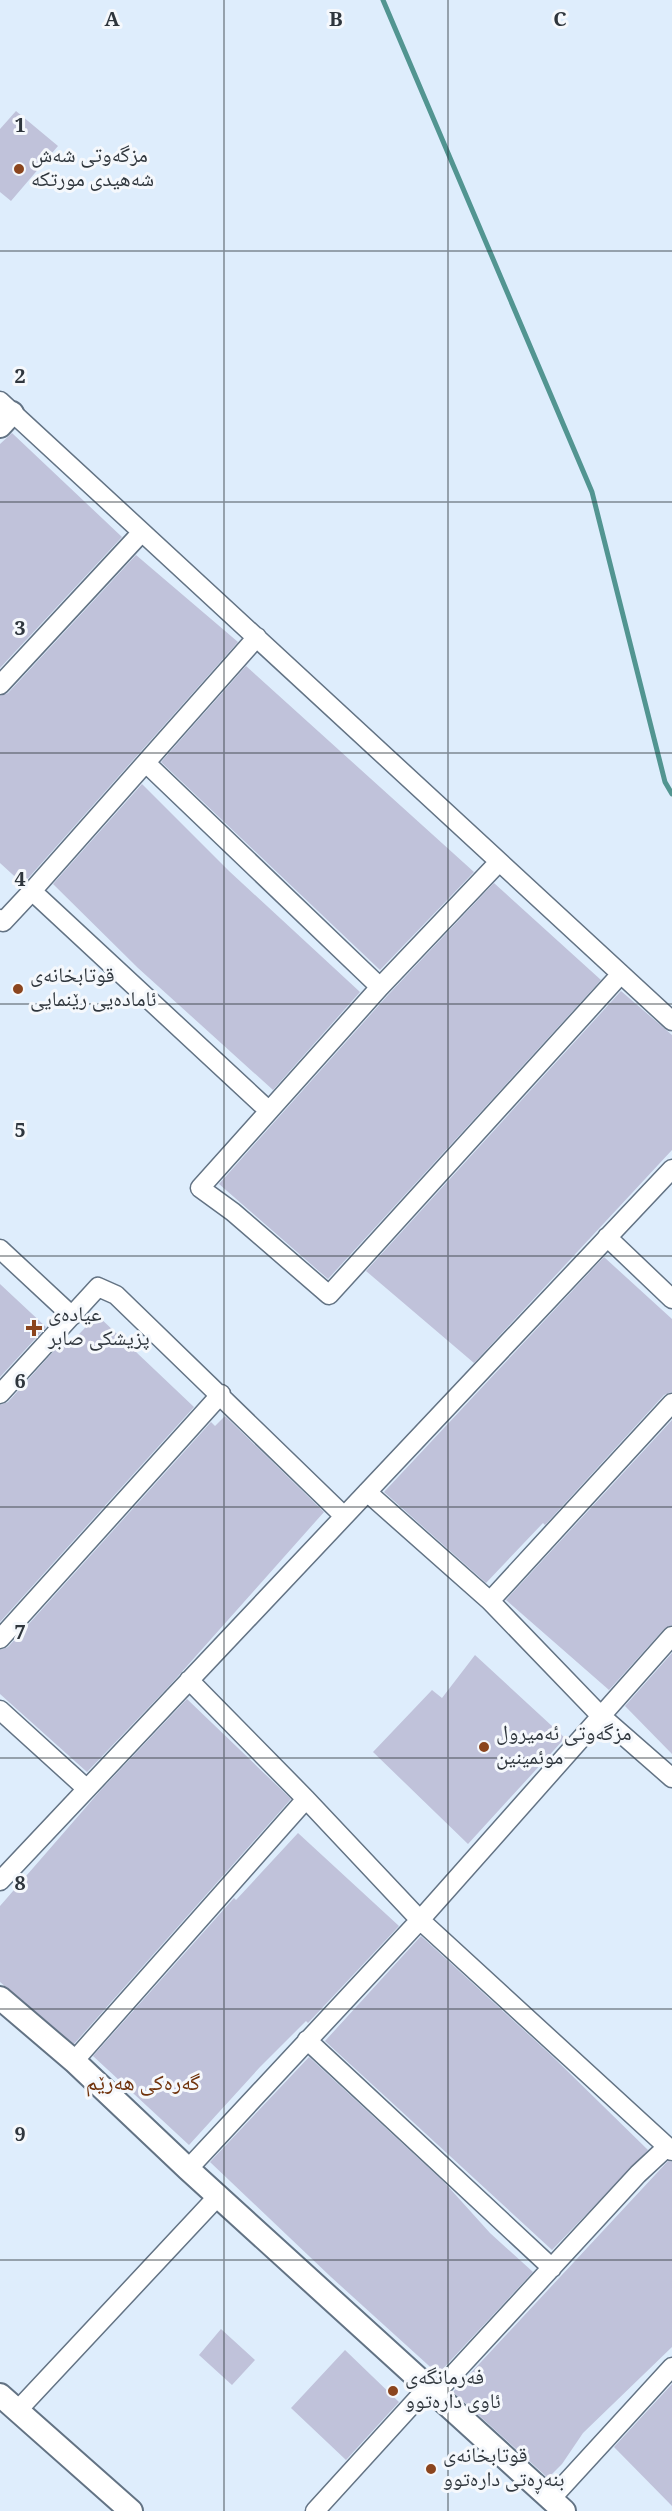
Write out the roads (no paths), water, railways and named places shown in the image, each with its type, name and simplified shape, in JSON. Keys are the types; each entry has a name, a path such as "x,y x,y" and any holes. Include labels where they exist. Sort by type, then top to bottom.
{"street":[{"path":"4,413 142,532 498,863 672,1021"},
{"path":"0,685 142,532"},
{"path":"0,919 3,922 32,891 147,764 257,637"},
{"path":"147,764 380,987"},
{"path":"498,863 380,987 200,1188 233,1212 329,1295 620,975"},
{"path":"32,891 268,1110"},
{"path":"0,1881 672,1169"},
{"path":"607,1237 672,1299"},
{"path":"0,1249 72,1316"},
{"path":"0,1394 98,1287 117,1295 344,1516"},
{"path":"0,1639 221,1394"},
{"path":"490,1601 672,1403"},
{"path":"366,1492 490,1601 600,1715 672,1778"},
{"path":"188,2169 420,1920 672,1636"},
{"path":"189,1680 306,1798 420,1920 669,2149 315,2511"},
{"path":"0,1710 87,1789"},
{"path":"74,2061 306,1798"},
{"path":"0,1998 74,2061 188,2169 558,2505 672,2367"},
{"path":"307,2040 552,2268"},
{"path":"17,2412 219,2195"},
{"path":"0,2396 131,2511"}],"waterway":[{"path":"383,0 592,492 665,782 672,794"}],"place":[{"name":"مزگەوتی شەش شەهیدی مورتکە","path":"19,169"},
{"name":"قوتابخانەی ئامادەیی رێنمایی","path":"18,989"},
{"name":"عیادەی پزیشکی صابر","path":"34,1328"},
{"name":"مزگەوتی ئەمیرول موئمینین","path":"484,1747"},
{"name":"فەرمانگەی ئاوی دارەتوو","path":"393,2391"},
{"name":"قوتابخانەی بنەڕەتی دارەتوو","path":"431,2469"}],"district":[{"name":"گەرەکی هەرێم","path":"143,2085"}]}
